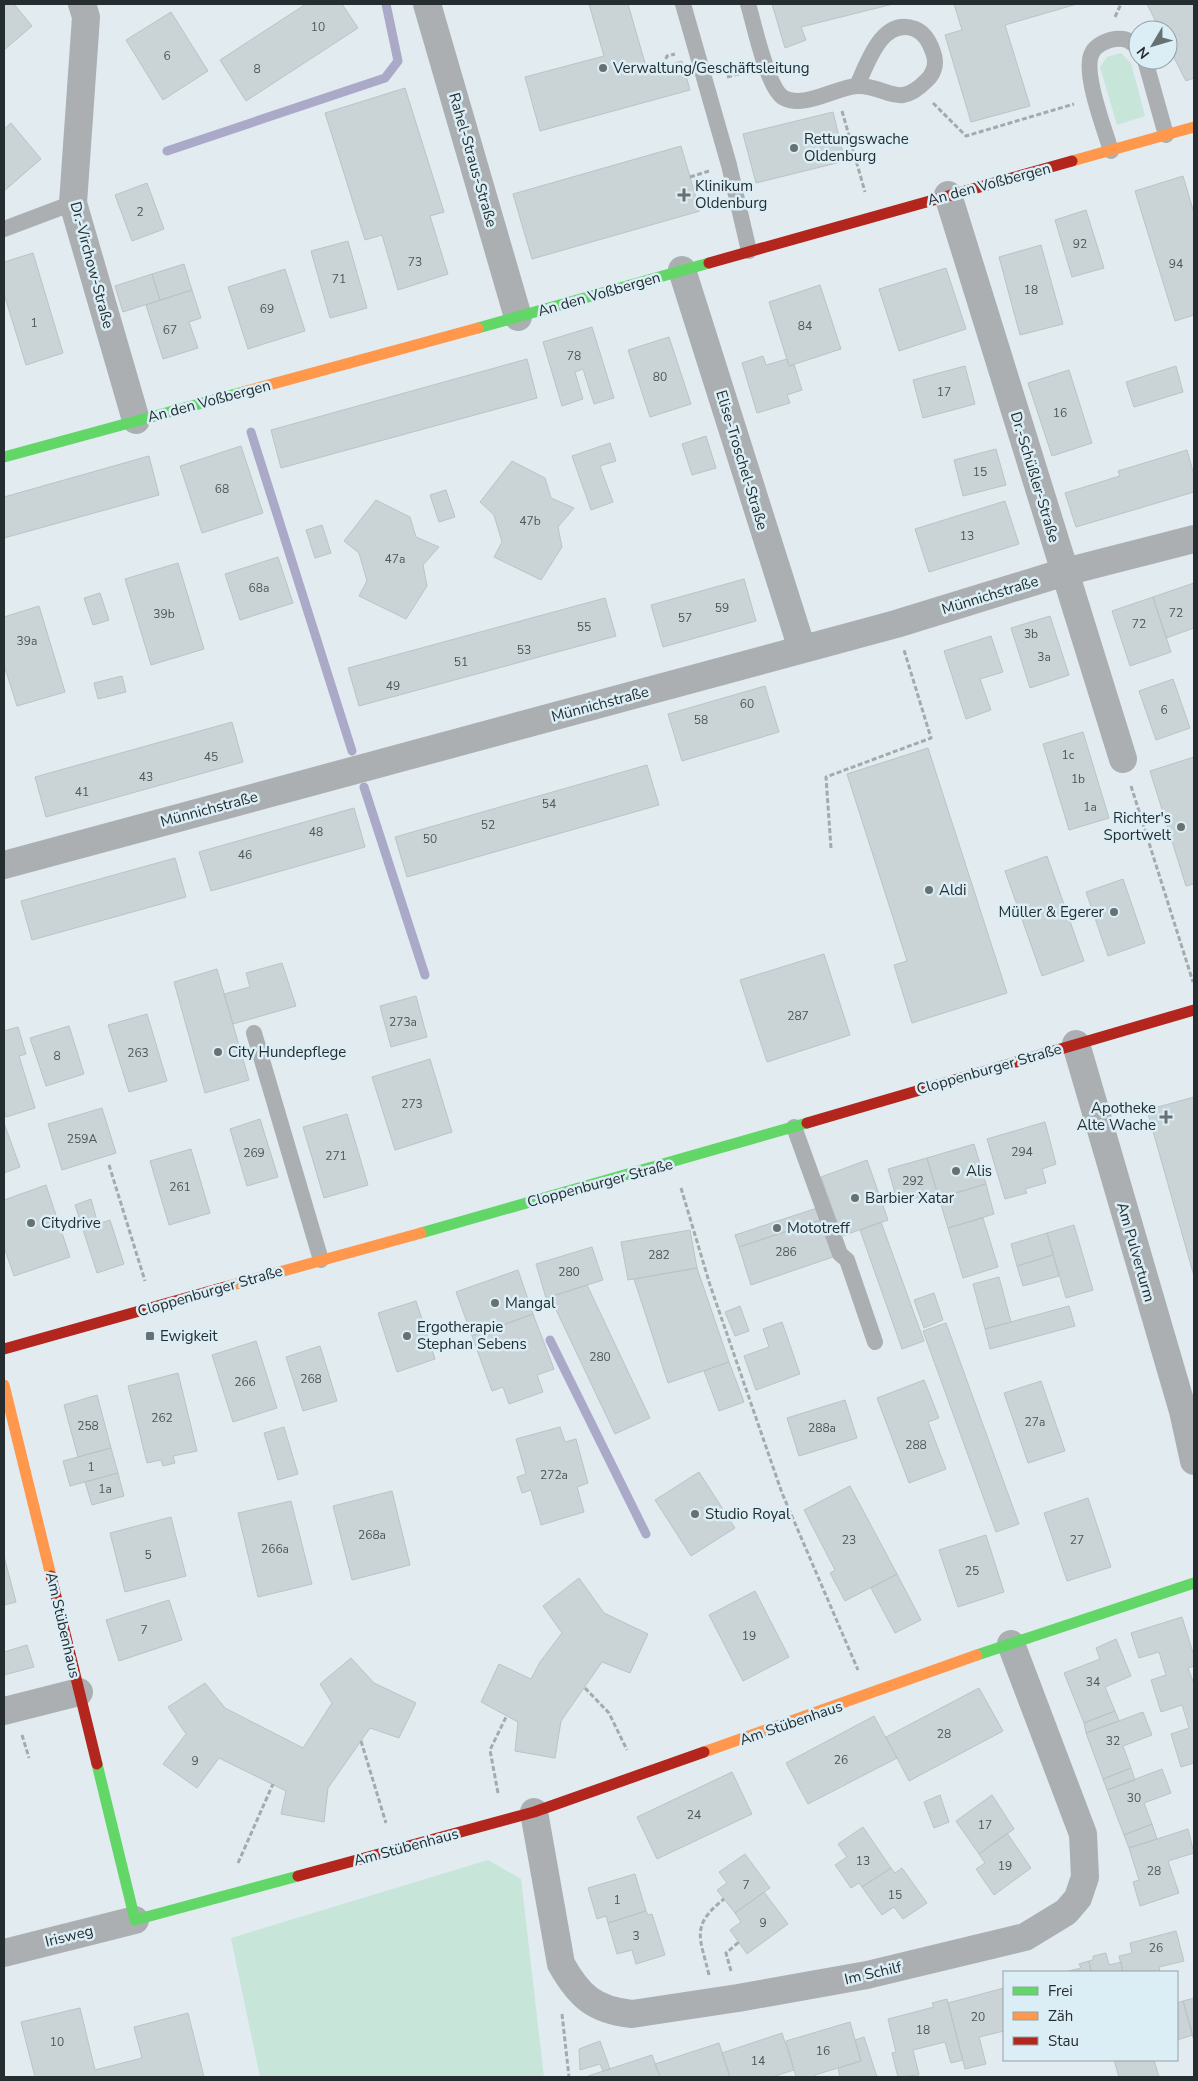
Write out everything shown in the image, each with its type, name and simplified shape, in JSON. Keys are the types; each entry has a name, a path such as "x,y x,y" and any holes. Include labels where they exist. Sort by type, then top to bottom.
{"street":[{"name":"Rahel-Straus-Straße","path":"427,4 518,317"},
{"name":"Dr.-Virchow-Straße","path":"90,8 73,203 136,420"},
{"name":"An den Voßbergen","path":"4,457 518,317 1194,127"},
{"name":"Dr.-Schüßler-Straße","path":"948,195 1123,759"},
{"name":"Elise-Troschel-Straße","path":"682,270 802,649"},
{"name":"Münnichstraße","path":"4,864 896,624 1065,572 1194,539"},
{"name":"Cloppenburger Straße","path":"4,1349 673,1162 1194,1010"},
{"name":"Am Pulverturm","path":"1076,1044 1183,1411 1194,1461"},
{"name":"Am Stübenhaus","path":"4,1385 134,1920 521,1816 869,1696 1011,1644 1194,1583"},
{"name":"Im Schilf","path":"521,1816 561,1964 572,1983 589,2001 610,2011 632,2014 845,1980 1025,1936 1066,1912 1078,1898 1086,1877 1083,1834 1011,1644"},
{"path":"4,1711 79,1692"},
{"name":"Irisweg","path":"4,1952 134,1920"}],"lane":[{"path":"682,4 729,166 750,251"},
{"path":"748,4 765,66 775,89 783,98 795,101 836,93 857,86 898,96 918,89 932,74 935,64 934,53 926,38 919,30 909,27 898,28 880,41 872,50 857,86"},
{"path":"1111,151 1089,71 1092,53 1103,42 1120,38 1128,40"},
{"path":"1148,70 1166,135"},
{"path":"4,229 73,203"},
{"path":"254,1033 321,1260"},
{"path":"794,1127 840,1254 847,1260 875,1342"}],"path":[{"path":"706,83 765,66"},
{"path":"918,89 966,136 1096,97"},
{"path":"836,93 871,217"},
{"path":"831,848 826,777 931,738 896,624"},
{"path":"1123,759 1194,985"},
{"path":"673,1162 710,1285 782,1494 869,1696"},
{"path":"109,1165 154,1307"},
{"path":"585,1688 610,1713 638,1776"},
{"path":"506,1715 490,1750 495,1784 521,1816"},
{"path":"361,1741 394,1850"},
{"path":"224,1896 273,1784"},
{"path":"715,2002 699,1930 707,1912 724,1899"},
{"path":"570,2077 561,2015 572,1983"}],"green space":[{"path":"1121,53 1128,60 1128,70 1133,70 1145,116 1117,125 1100,67 1107,57"},
{"path":"488,1860 521,1879 544,2077 260,2077 231,1938"}],"building":[{"path":"4,4 14,4 32,26 4,50"},
{"path":"306,4 342,4 358,28 246,101 220,60"},
{"name":"Verwaltung/Geschäftsleitung","path":"589,4 628,4 647,70 682,61 690,90 540,131 525,77 604,56"},
{"path":"772,4 893,4 801,27 806,40 785,48"},
{"path":"954,4 1077,4 1005,25 1030,106 971,122 945,35 962,30"},
{"path":"1147,4 1194,4 1194,78 1186,81 1178,65 1178,20 1155,20"},
{"path":"171,12 208,71 163,100 126,40"},
{"path":"405,88 444,212 430,216 448,274 398,290 382,235 365,240 325,113"},
{"name":"Rettungswache Oldenburg","path":"833,112 845,161 756,183 743,134"},
{"path":"11,123 41,159 4,191 4,129"},
{"path":"681,146 700,211 532,259 513,194"},
{"path":"1183,176 1194,213 1194,315 1175,321 1135,191"},
{"path":"147,183 164,229 132,241 115,195"},
{"path":"1086,210 1104,268 1072,277 1055,220"},
{"path":"348,241 367,308 330,318 311,251"},
{"path":"1041,245 1063,324 1020,335 999,257"},
{"path":"33,253 63,353 26,365 4,294 4,262"},
{"path":"184,264 192,290 160,300 152,274"},
{"path":"946,268 966,329 899,351 879,289"},
{"path":"285,269 305,331 248,349 228,287"},
{"path":"152,274 160,300 123,312 115,286"},
{"path":"820,285 841,349 789,366 769,302"},
{"path":"192,290 201,318 189,322 198,348 163,359 146,305"},
{"path":"592,327 614,398 594,404 583,369 575,372 583,399 562,406 543,342"},
{"path":"669,337 691,404 650,417 628,350"},
{"path":"763,356 766,365 787,359 789,366 794,364 802,390 787,395 790,403 757,413 742,363"},
{"path":"527,359 537,398 281,468 271,430"},
{"path":"965,366 975,404 923,418 913,380"},
{"path":"1176,366 1183,392 1134,407 1126,382"},
{"path":"1069,370 1092,443 1052,456 1028,383"},
{"path":"706,436 716,468 692,475 682,444"},
{"path":"610,443 616,461 600,466 613,502 591,510 572,456"},
{"path":"241,446 263,513 202,533 180,466"},
{"path":"996,449 1006,485 963,496 954,460"},
{"path":"1187,450 1194,475 1194,492 1076,527 1065,493 1120,476 1118,471"},
{"path":"149,456 159,495 4,538 4,497"},
{"path":"512,461 545,478 551,498 574,508 558,527 562,547 541,580 494,557 502,542 494,515 480,502"},
{"path":"446,490 455,517 439,522 430,495"},
{"path":"376,500 410,517 416,537 439,547 423,565 427,586 406,619 359,596 367,581 359,553 344,541"},
{"path":"1005,501 1019,544 929,572 915,529"},
{"path":"322,525 331,553 315,558 306,530"},
{"path":"278,557 293,603 240,620 225,574"},
{"path":"178,563 204,649 151,665 125,579"},
{"path":"744,579 756,621 663,647 651,605"},
{"path":"1194,583 1194,628 1166,638 1153,597"},
{"path":"100,593 109,620 93,625 84,598"},
{"path":"1153,597 1171,652 1130,666 1112,611"},
{"path":"605,598 616,636 359,706 348,668"},
{"path":"39,606 65,692 17,706 4,665 4,617"},
{"path":"1050,616 1069,675 1030,688 1011,628"},
{"path":"991,636 1003,672 980,679 991,710 966,719 944,651"},
{"path":"122,676 126,692 98,699 94,683"},
{"path":"1173,679 1190,728 1156,740 1139,691"},
{"path":"765,686 779,732 682,761 668,714"},
{"path":"232,722 243,762 46,817 35,777"},
{"path":"1083,732 1109,818 1069,830 1043,744"},
{"name":"Aldi","path":"928,748 1007,993 912,1023 894,965 907,961 847,774"},
{"name":"Richter's Sportwelt","path":"1194,757 1194,884 1186,886 1150,771"},
{"path":"647,765 659,805 407,877 395,837"},
{"path":"354,808 365,847 211,891 199,852"},
{"path":"1047,856 1084,961 1042,976 1005,871"},
{"path":"175,858 186,897 32,940 21,901"},
{"name":"Müller & Egerer","path":"1123,879 1145,943 1108,956 1086,892"},
{"path":"824,954 850,1035 767,1062 740,980"},
{"path":"282,963 296,1006 233,1024 224,994 250,987 246,973"},
{"name":"City Hundepflege","path":"217,969 249,1080 205,1093 174,982"},
{"path":"416,996 427,1037 391,1047 380,1006"},
{"path":"147,1014 167,1081 129,1092 108,1025"},
{"path":"69,1026 84,1074 46,1086 30,1038"},
{"path":"18,1027 26,1054 19,1056 35,1108 6,1117 4,1110 4,1031"},
{"path":"430,1059 452,1132 395,1150 372,1077"},
{"path":"1194,1097 1194,1276 1147,1110"},
{"path":"102,1108 116,1153 62,1170 48,1124"},
{"path":"347,1114 368,1185 324,1198 303,1127"},
{"path":"260,1119 278,1177 247,1186 230,1129"},
{"path":"1045,1122 1056,1164 1042,1169 1046,1183 1025,1189 1027,1193 1005,1199 987,1139"},
{"path":"4,1123 20,1167 4,1173"},
{"name":"Alis","path":"974,1144 986,1184 939,1198 927,1158"},
{"path":"191,1149 210,1213 169,1225 150,1161"},
{"path":"927,1158 937,1192 898,1203 888,1169"},
{"name":"Barbier Xatar","path":"867,1160 888,1220 842,1236 821,1177"},
{"path":"986,1184 994,1214 948,1228 939,1198"},
{"name":"Citydrive","path":"46,1185 70,1257 14,1276 4,1247 4,1200"},
{"path":"91,1199 98,1224 110,1220 124,1264 97,1273 75,1205"},
{"name":"Mototreff","path":"817,1208 821,1220 739,1247 735,1235"},
{"path":"983,1218 998,1267 963,1278 948,1228"},
{"path":"821,1220 833,1257 751,1285 739,1247"},
{"path":"881,1222 924,1341 902,1349 860,1230"},
{"path":"1074,1225 1093,1290 1066,1298 1047,1233"},
{"path":"690,1230 697,1268 628,1280 621,1242"},
{"path":"1047,1233 1053,1255 1017,1266 1011,1244"},
{"path":"592,1247 603,1280 546,1298 536,1264"},
{"path":"1053,1255 1059,1276 1023,1286 1017,1266"},
{"path":"697,1268 729,1362 668,1383 634,1279"},
{"name":"Mangal","path":"518,1270 533,1314 472,1336 456,1292"},
{"path":"999,1277 1011,1322 985,1329 973,1284"},
{"path":"587,1285 650,1418 615,1434 550,1297"},
{"path":"934,1293 943,1320 924,1328 914,1300"},
{"name":"Ergotherapie Stephan Sebens","path":"416,1301 435,1359 397,1372 378,1313"},
{"path":"740,1306 749,1331 735,1336 725,1312"},
{"path":"1069,1306 1075,1326 990,1349 985,1329"},
{"path":"533,1314 554,1369 537,1375 543,1392 509,1404 503,1387 492,1391 472,1336"},
{"path":"782,1322 800,1374 756,1390 744,1356 769,1347 763,1329"},
{"path":"946,1323 1019,1524 996,1532 923,1331"},
{"path":"256,1341 277,1408 233,1422 212,1355"},
{"path":"320,1346 337,1401 303,1411 286,1357"},
{"path":"729,1362 744,1402 719,1411 704,1371"},
{"path":"178,1373 197,1451 173,1456 175,1463 163,1466 161,1460 147,1463 128,1386"},
{"path":"924,1380 939,1418 928,1422 946,1469 909,1483 877,1398"},
{"path":"1041,1381 1065,1451 1028,1463 1004,1393"},
{"path":"97,1395 111,1448 78,1457 64,1405"},
{"path":"845,1400 857,1438 799,1456 787,1418"},
{"path":"284,1427 298,1474 278,1480 264,1433"},
{"path":"560,1427 565,1442 576,1439 588,1483 577,1487 584,1512 541,1525 531,1490 522,1493 517,1477 526,1474 516,1439"},
{"path":"111,1448 118,1473 70,1486 63,1461"},
{"name":"Studio Royal","path":"699,1472 735,1528 691,1556 655,1500"},
{"path":"118,1473 124,1496 92,1505 85,1482"},
{"path":"850,1486 897,1574 845,1601 830,1573 835,1570 804,1510"},
{"path":"392,1491 410,1565 352,1580 333,1506"},
{"path":"1088,1498 1111,1567 1067,1581 1044,1513"},
{"path":"291,1501 312,1584 258,1597 238,1513"},
{"path":"171,1517 186,1576 125,1592 110,1533"},
{"path":"986,1535 1004,1592 958,1607 939,1550"},
{"path":"4,1556 16,1602 4,1605"},
{"path":"897,1574 921,1620 895,1633 871,1588"},
{"path":"579,1578 604,1613 648,1634 630,1673 602,1662 561,1721 555,1758 515,1751 518,1722 481,1702 499,1664 531,1679 540,1662 562,1633 543,1606"},
{"path":"755,1591 789,1657 743,1681 709,1615"},
{"path":"169,1600 182,1640 119,1661 106,1620"},
{"path":"1182,1617 1194,1656 1194,1666 1188,1668 1194,1684 1194,1763 1181,1767 1171,1734 1189,1728 1182,1705 1161,1712 1151,1680 1166,1675 1159,1652 1139,1658 1131,1633"},
{"path":"1116,1639 1131,1676 1105,1687 1115,1711 1084,1723 1064,1673 1100,1659 1096,1648"},
{"path":"27,1645 34,1667 4,1675 4,1652"},
{"path":"351,1658 374,1683 416,1703 399,1738 370,1728 328,1788 324,1822 281,1814 286,1791 219,1758 197,1788 163,1764 186,1734 168,1707 205,1683 225,1708 303,1748 332,1703 320,1684"},
{"path":"979,1688 1003,1731 909,1781 886,1737"},
{"path":"1115,1711 1119,1721 1086,1733 1084,1723"},
{"path":"1143,1712 1152,1735 1123,1746 1131,1768 1103,1779 1086,1733"},
{"path":"874,1716 897,1758 808,1804 786,1763"},
{"path":"1131,1768 1135,1780 1107,1790 1103,1779"},
{"path":"1162,1769 1171,1793 1144,1803 1152,1824 1124,1835 1107,1790"},
{"path":"732,1772 752,1814 657,1859 637,1817"},
{"path":"940,1795 949,1822 934,1828 924,1802"},
{"path":"992,1795 1014,1829 979,1854 956,1821"},
{"path":"1152,1824 1157,1839 1129,1848 1124,1835"},
{"path":"863,1827 891,1868 862,1887 859,1883 851,1888 835,1865 847,1857 838,1844"},
{"path":"1188,1829 1194,1853 1168,1861 1179,1893 1140,1906 1133,1882 1139,1880 1129,1848"},
{"path":"1007,1833 1031,1868 994,1895 976,1869 985,1863 979,1854"},
{"path":"745,1854 770,1888 735,1913 717,1890 727,1883 719,1872"},
{"path":"891,1868 895,1873 902,1868 927,1903 903,1919 894,1907 882,1915 862,1887"},
{"path":"635,1874 646,1911 608,1923 606,1916 597,1919 588,1888"},
{"path":"764,1892 788,1924 747,1954 730,1930 741,1922 735,1913"},
{"path":"646,1911 648,1915 652,1914 665,1955 636,1964 632,1950 617,1954 608,1923"},
{"path":"1176,1931 1184,1961 1159,1967 1160,1971 1123,1971 1119,1956 1132,1953 1130,1943"},
{"path":"1106,1953 1109,1965 1121,1962 1123,1971 1091,1971 1089,1961 1093,1960 1093,1956"},
{"path":"1089,1961 1091,1971 1069,1971 1081,1968 1079,1964"},
{"path":"1003,1988 1003,2031 979,2037 986,2064 965,2069 948,2003"},
{"path":"1194,1998 1194,2041 1183,2001"},
{"path":"947,1999 963,2060 951,2063 945,2042 913,2050 919,2075 898,2077 892,2053 896,2052 888,2019 934,2007 932,2003"},
{"path":"1183,2001 1193,2035 1178,2040 1178,2003"},
{"path":"80,2008 95,2070 142,2058 134,2027 188,2013 204,2077 35,2077 21,2022"},
{"path":"850,2022 861,2061 815,2075 816,2077 796,2077 786,2041"},
{"path":"782,2033 794,2070 772,2077 730,2077 722,2053"},
{"path":"864,2037 877,2077 840,2077 838,2068 861,2061 855,2040"},
{"path":"600,2041 610,2069 603,2071 600,2064 580,2070 579,2049"},
{"path":"719,2043 730,2077 660,2077 655,2064"},
{"path":"652,2055 660,2077 588,2076"},
{"path":"1114,2061 1154,2061 1159,2077 1119,2077"}],"waterway":[{"path":"167,151 385,78 398,61 386,4"},
{"path":"251,432 352,751"},
{"path":"364,787 425,975"},
{"path":"550,1340 646,1534"}],"traffic: fast":[{"path":"478,328 709,263"},
{"path":"4,457 243,392"},
{"path":"421,1233 807,1123"},
{"path":"977,1655 1194,1583"},
{"path":"97,1764 135,1920 298,1876"}],"traffic: slow":[{"path":"1072,161 1194,127"},
{"path":"243,392 478,328"},
{"path":"225,1287 421,1233"},
{"path":"4,1385 51,1576"},
{"path":"704,1752 977,1655"}],"traffic: jam":[{"path":"709,263 1072,161"},
{"path":"807,1123 1194,1010"},
{"path":"4,1349 225,1287"},
{"path":"51,1576 97,1764"},
{"path":"298,1876 534,1812 704,1752"}],"place":[{"name":"Verwaltung/Geschäftsleitung","path":"603,68"},
{"name":"Rettungswache Oldenburg","path":"794,148"},
{"name":"Klinikum Oldenburg","path":"684,195"},
{"name":"Richter's Sportwelt","path":"1181,827"},
{"name":"Aldi","path":"929,890"},
{"name":"Müller & Egerer","path":"1114,912"},
{"name":"City Hundepflege","path":"218,1052"},
{"name":"Apotheke Alte Wache","path":"1166,1117"},
{"name":"Alis","path":"956,1171"},
{"name":"Barbier Xatar","path":"855,1198"},
{"name":"Citydrive","path":"31,1223"},
{"name":"Mototreff","path":"777,1228"},
{"name":"Mangal","path":"495,1303"},
{"name":"Ewigkeit","path":"150,1336"},
{"name":"Ergotherapie Stephan Sebens","path":"407,1336"},
{"name":"Studio Royal","path":"695,1514"}]}
